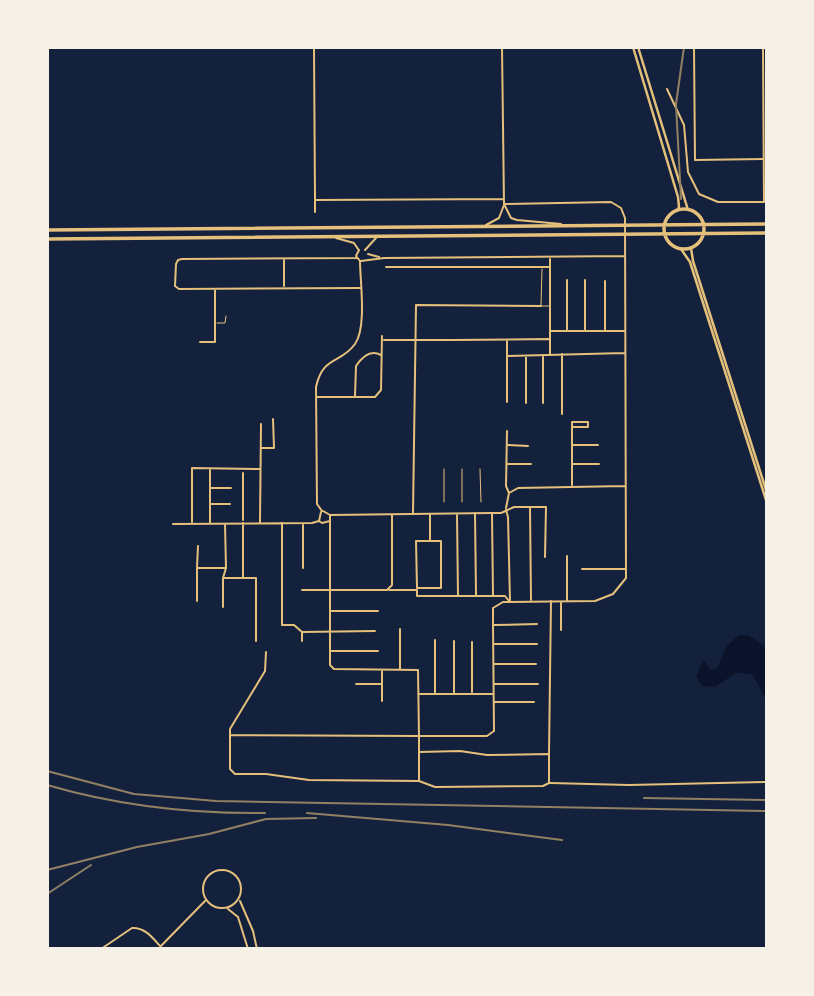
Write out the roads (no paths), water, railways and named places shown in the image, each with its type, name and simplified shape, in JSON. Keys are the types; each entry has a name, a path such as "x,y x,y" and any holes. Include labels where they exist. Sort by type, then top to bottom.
{"main road":[{"path":"688,209 699,216 704,224 704,233 701,240 691,248 681,249 670,244 665,225 669,217 677,211 688,209"},
{"path":"47,230 767,224"},
{"path":"47,239 767,233"}],"street":[{"path":"314,47 315,212"},
{"path":"485,226 499,218 504,204 502,47"},
{"path":"635,47 688,209"},
{"path":"635,47 678,197 677,211"},
{"path":"694,47 695,160"},
{"path":"667,89 684,125 686,160 692,183 699,194 709,200 764,202 763,47"},
{"path":"686,160 764,159"},
{"path":"315,200 504,199"},
{"path":"230,735 491,735 494,732 493,608 500,602 510,601 596,601 613,594 626,578 625,218 621,208 611,202 504,204"},
{"path":"504,204 511,218 566,225"},
{"path":"365,250 377,237"},
{"path":"332,238 354,243 359,250 357,258"},
{"path":"691,248 767,493"},
{"path":"681,249 690,262 767,503"},
{"path":"359,250 365,250"},
{"path":"365,250 368,254 384,258"},
{"path":"366,259 368,254"},
{"path":"360,261 384,258 626,256"},
{"path":"360,288 179,289 176,286 176,264 178,260 357,258 360,261 360,288 359,336 354,345 327,363 321,371 316,387 317,504 322,511 330,515 501,513 506,509 546,507 545,557"},
{"path":"550,258 550,355"},
{"path":"284,259 284,288"},
{"path":"386,267 550,267"},
{"path":"567,280 567,331"},
{"path":"585,280 585,331"},
{"path":"605,281 605,331"},
{"path":"200,342 215,342 215,288"},
{"path":"413,514 416,305 541,306"},
{"path":"550,331 626,331"},
{"path":"316,397 375,397 382,390 381,338 550,339"},
{"path":"507,340 507,402"},
{"path":"508,356 626,352"},
{"path":"355,397 356,366 366,355 372,353 381,356"},
{"path":"562,353 562,414"},
{"path":"526,355 526,403"},
{"path":"543,355 544,403"},
{"path":"261,448 274,448 273,419"},
{"path":"260,523 261,424"},
{"path":"572,427 572,486"},
{"path":"507,431 506,486 509,494 506,509 510,601"},
{"path":"506,445 528,446"},
{"path":"572,445 598,445"},
{"path":"506,464 531,464"},
{"path":"572,464 598,464"},
{"path":"192,524 192,468 260,469"},
{"path":"210,468 210,523"},
{"path":"243,473 243,578"},
{"path":"509,494 518,488 626,486"},
{"path":"210,488 231,488"},
{"path":"210,504 230,504"},
{"path":"530,507 531,601"},
{"path":"318,521 322,511"},
{"path":"475,513 476,596"},
{"path":"492,513 493,597"},
{"path":"387,590 392,585 392,514"},
{"path":"430,514 430,541"},
{"path":"457,514 458,596"},
{"path":"330,515 330,665 334,669 418,670 419,781"},
{"path":"173,524 318,521 324,524 330,521"},
{"path":"223,607 225,523"},
{"path":"282,523 282,625 294,625 302,632 375,631"},
{"path":"303,523 303,568"},
{"path":"302,590 387,590 417,589 441,588 441,541 416,541 417,589 416,596 505,596 510,601"},
{"path":"197,601 198,546"},
{"path":"567,556 567,601"},
{"path":"197,568 226,568"},
{"path":"582,569 626,569"},
{"path":"223,578 256,578 256,641"},
{"path":"549,783 551,601"},
{"path":"561,601 561,630"},
{"path":"330,611 378,611"},
{"path":"493,625 537,624"},
{"path":"400,629 400,669"},
{"path":"302,632 302,642"},
{"path":"435,640 435,694"},
{"path":"454,641 454,694"},
{"path":"472,642 472,694"},
{"path":"493,644 537,644"},
{"path":"330,651 378,651"},
{"path":"266,652 265,671 230,729 230,769 235,774 266,774 312,780 419,781 435,786 767,782"},
{"path":"493,664 536,664"},
{"path":"382,669 382,701"},
{"path":"356,684 382,684"},
{"path":"493,684 538,684"},
{"path":"419,694 493,694"},
{"path":"494,702 534,702"},
{"path":"419,752 549,754"},
{"path":"248,949 238,917 227,908 215,907 206,900 205,881 213,872 226,870 236,876 242,887 239,899 253,931 257,949"},
{"path":"227,908 239,899"},
{"path":"102,949 132,928 143,929 160,948 206,900"}],"lane":[{"path":"542,267 541,306 550,307"},
{"path":"215,323 225,323 226,316"},
{"path":"444,469 444,502"},
{"path":"462,469 462,502"},
{"path":"481,469 481,502"}],"water":[{"path":"739,635 748,635 764,646 767,656 767,701 752,674 736,673 715,687 702,686 696,677 703,660 711,670 717,668 727,646"}],"railway":[{"path":"681,199 676,104 684,47"},
{"path":"47,771 134,794 216,801 767,811"},
{"path":"47,785 155,807 265,813"},
{"path":"644,798 767,800"},
{"path":"307,813 448,825 562,840"},
{"path":"47,870 266,819 316,818"},
{"path":"47,894 91,865"}]}
